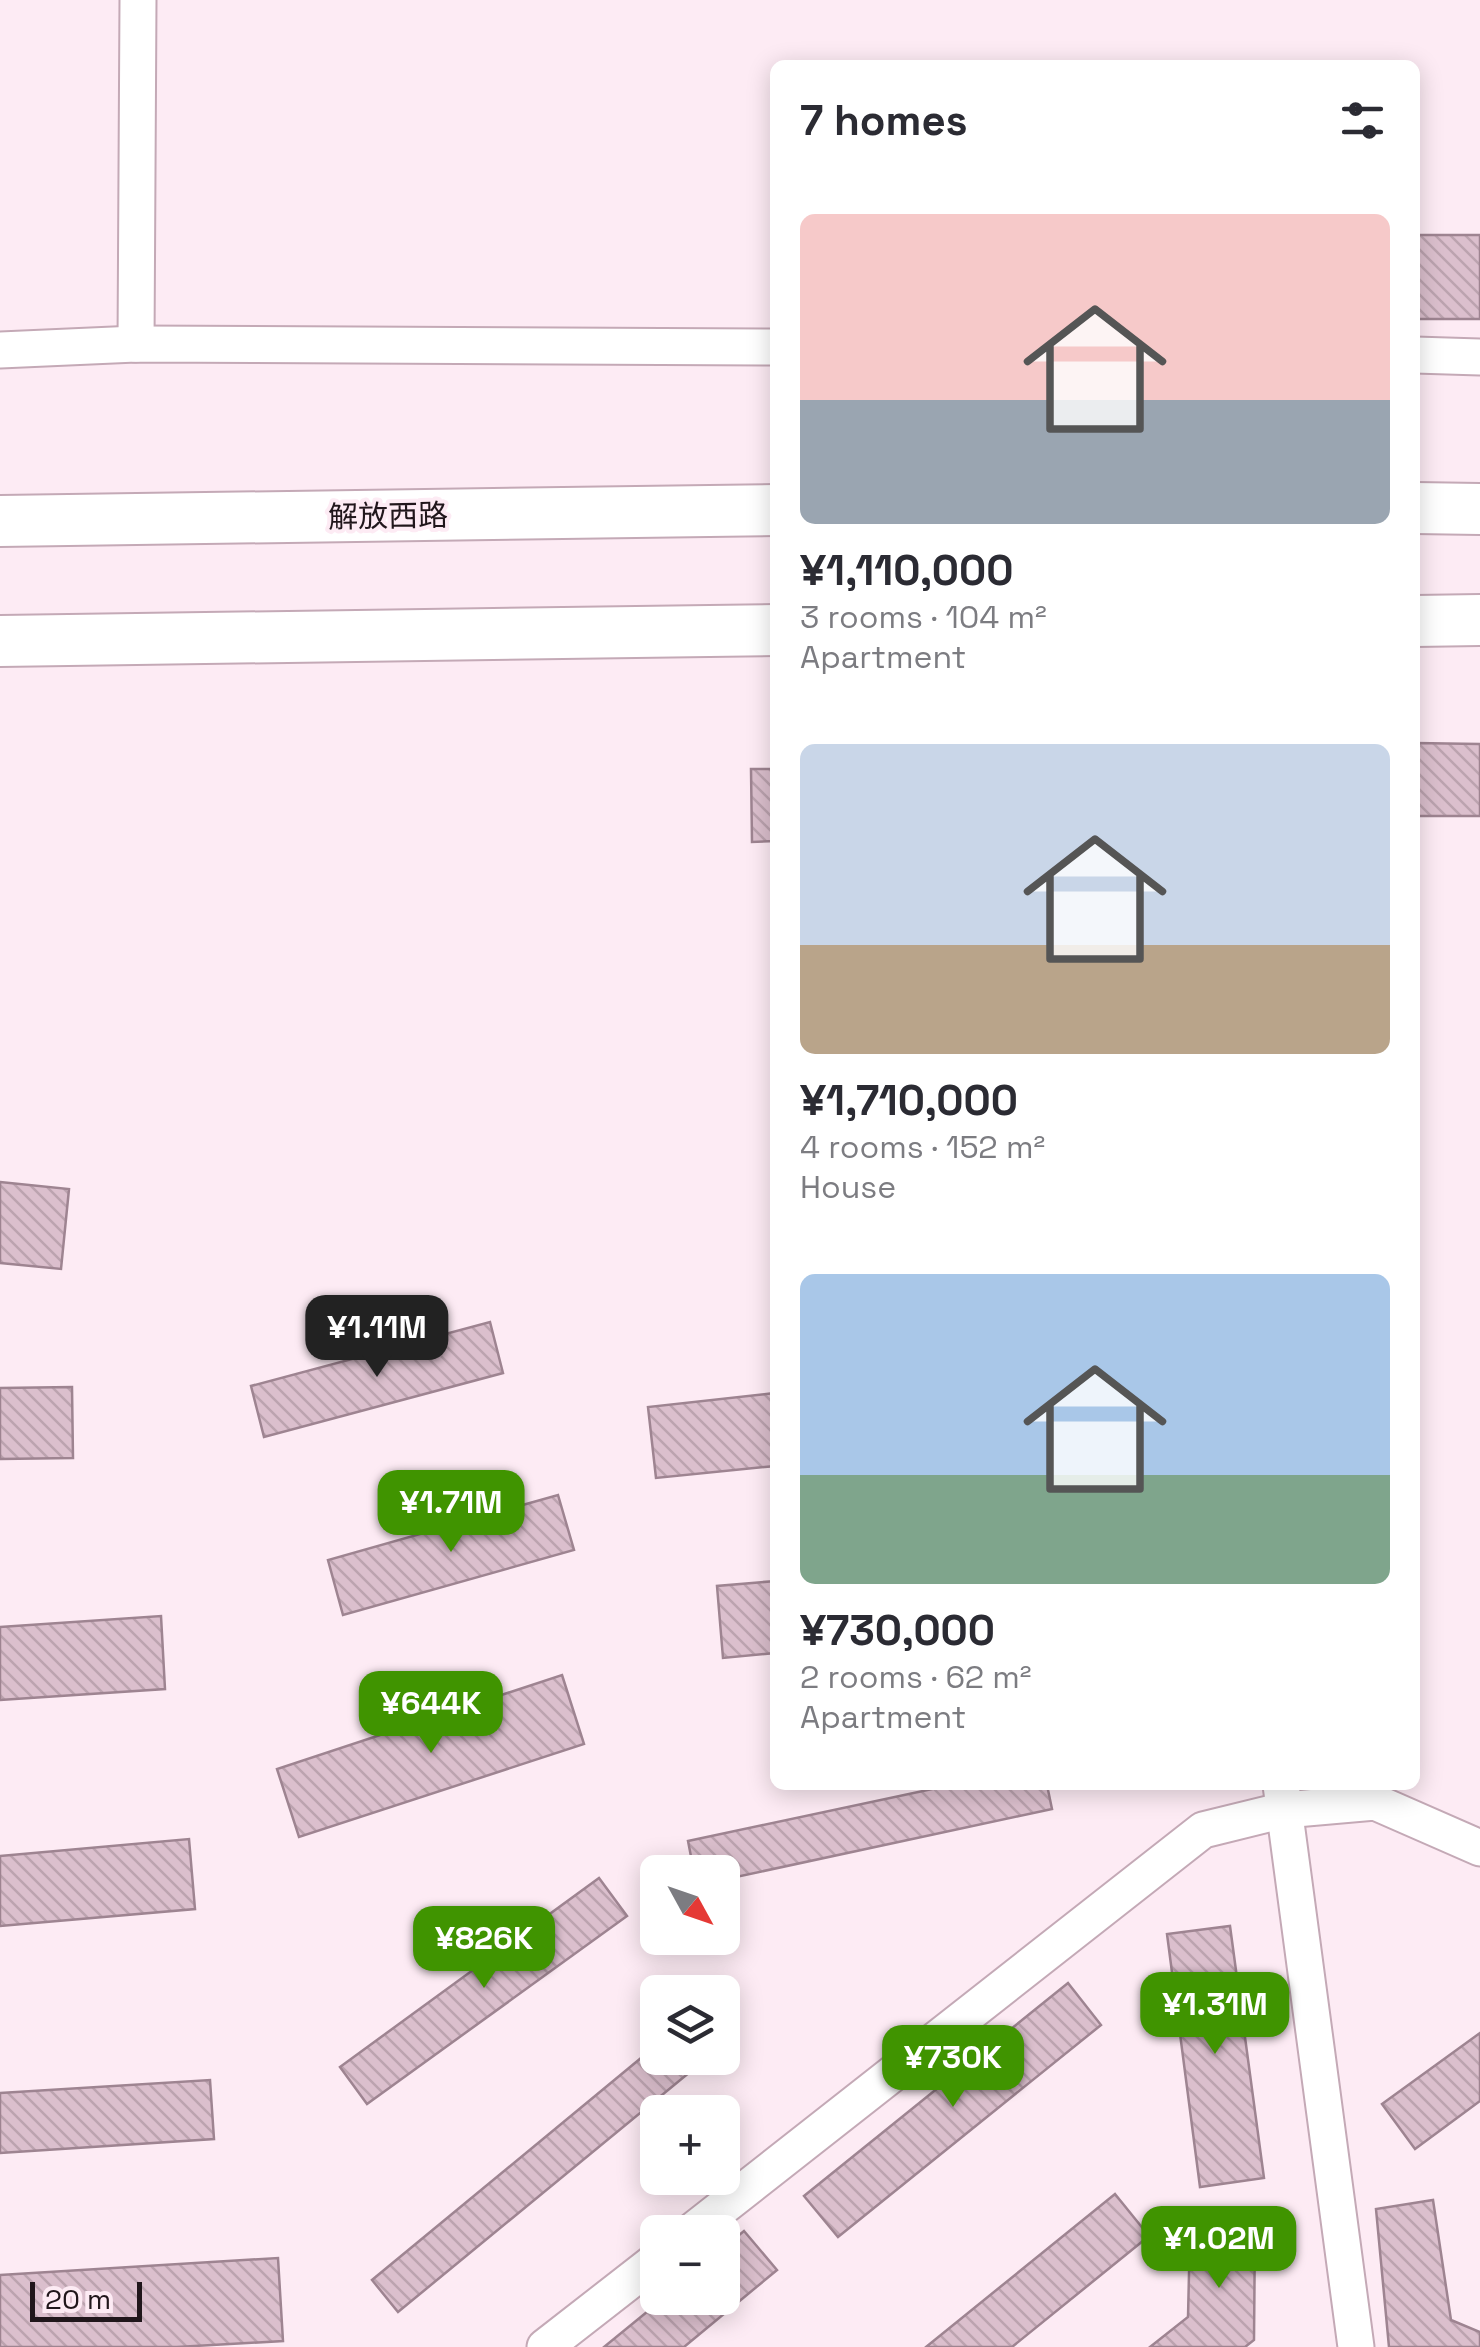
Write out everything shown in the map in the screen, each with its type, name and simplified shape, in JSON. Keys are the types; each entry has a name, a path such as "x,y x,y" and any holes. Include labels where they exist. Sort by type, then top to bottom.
{"main road":[{"path":"1420,508 1480,509"},
{"name":"解放西路","path":"0,521 770,510"},
{"path":"1420,621 1480,620"},
{"path":"0,641 770,630"}],"street":[{"path":"136,344 138,0"},
{"path":"0,350 136,344 770,347"},
{"path":"1420,355 1480,357"},
{"path":"713,2215 1203,1830 1283,1797 1375,1802 1480,1848"},
{"path":"1283,1797 1356,2347"},
{"path":"545,2347 640,2272"}],"building":[{"path":"1420,235 1480,235 1480,319 1420,319"},
{"path":"1420,743 1480,744 1480,816 1420,816"},
{"path":"751,769 770,769 770,841 752,842"},
{"path":"0,1182 69,1189 61,1269 0,1263"},
{"path":"490,1322 503,1373 264,1437 251,1386"},
{"path":"72,1387 73,1458 0,1459 0,1388"},
{"path":"770,1394 770,1467 656,1478 648,1407"},
{"path":"558,1495 574,1550 343,1615 328,1560"},
{"path":"770,1581 770,1653 723,1658 717,1586"},
{"path":"161,1616 165,1689 0,1700 0,1627"},
{"path":"562,1675 584,1744 299,1837 277,1769"},
{"path":"928,1790 1048,1790 1052,1809 740,1876 740,1855 691,1855 688,1841"},
{"path":"189,1839 195,1909 0,1926 0,1856"},
{"path":"599,1878 627,1916 367,2104 340,2067"},
{"path":"1230,1926 1264,2178 1200,2187 1167,1934"},
{"path":"1068,1983 1101,2025 838,2237 804,2196"},
{"path":"1480,2033 1480,2101 1415,2149 1382,2104"},
{"path":"640,2059 640,2075 686,2075 662,2095 640,2095 640,2113 398,2312 372,2280"},
{"path":"210,2080 214,2139 0,2153 0,2093"},
{"path":"1115,2194 1149,2236 1012,2347 926,2347"},
{"path":"1433,2200 1451,2320 1480,2332 1480,2347 1389,2347 1376,2209"},
{"path":"1255,2225 1254,2340 1245,2347 1150,2347 1188,2317 1190,2231"},
{"path":"744,2231 777,2270 740,2301 740,2234"},
{"path":"278,2258 283,2341 177,2347 0,2347 0,2275"},
{"path":"643,2315 723,2315 684,2347 604,2347"}]}
